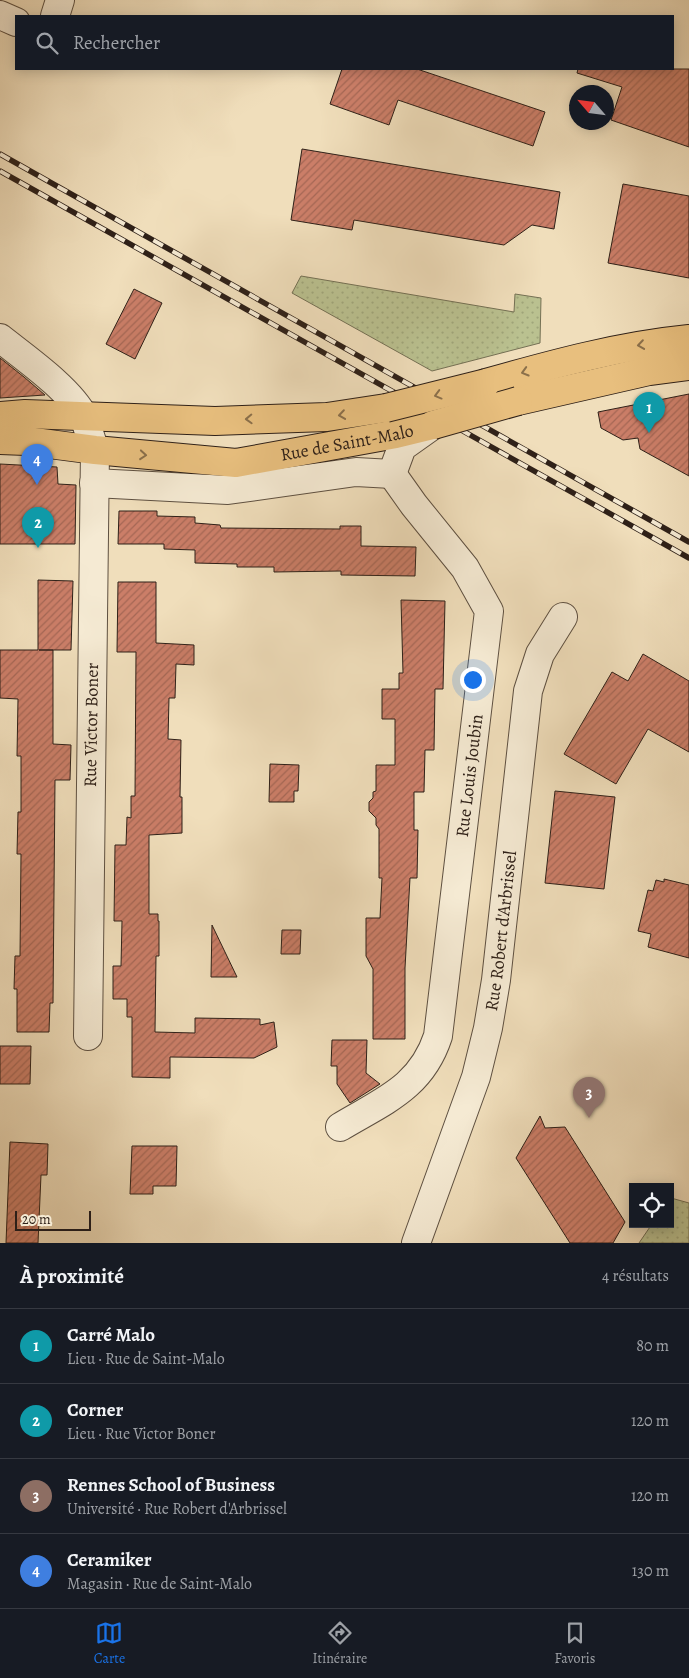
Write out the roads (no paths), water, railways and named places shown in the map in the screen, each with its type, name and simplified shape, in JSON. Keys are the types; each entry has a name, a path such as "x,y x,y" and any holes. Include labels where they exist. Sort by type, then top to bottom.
{"main road":[{"name":"Rue de Saint-Malo","path":"0,416 25,414 215,421 327,417 386,408 612,350 689,339"},
{"name":"Rue de Saint-Malo","path":"0,440 236,463 396,434 518,401 649,371 689,366"}],"street":[{"path":"55,15 60,0"},
{"path":"0,15 15,22"},
{"name":"Rue Victor Boner","path":"0,338 51,380 72,401 83,417 95,450 88,1036"},
{"path":"392,474 402,447 433,425"},
{"name":"Rue de Saint-Malo","path":"94,483 228,490 356,472 392,474"},
{"name":"Rue Louis Joubin","path":"340,1127 409,1084 432,1054 438,1036 489,611 465,568 414,505 392,474"},
{"name":"Rue Robert d'Arbrissel","path":"416,1243 476,1078 488,1028 496,980 528,691 540,654 563,617"}],"railway":[{"path":"0,154 689,542"},
{"path":"0,171 689,558"}],"place":[{"name":"Carré Malo","path":"649,433"},
{"name":"Ceramiker","path":"37,485"},
{"name":"Corner","path":"38,548"},
{"name":"Rennes School of Business","path":"589,1118"}]}
